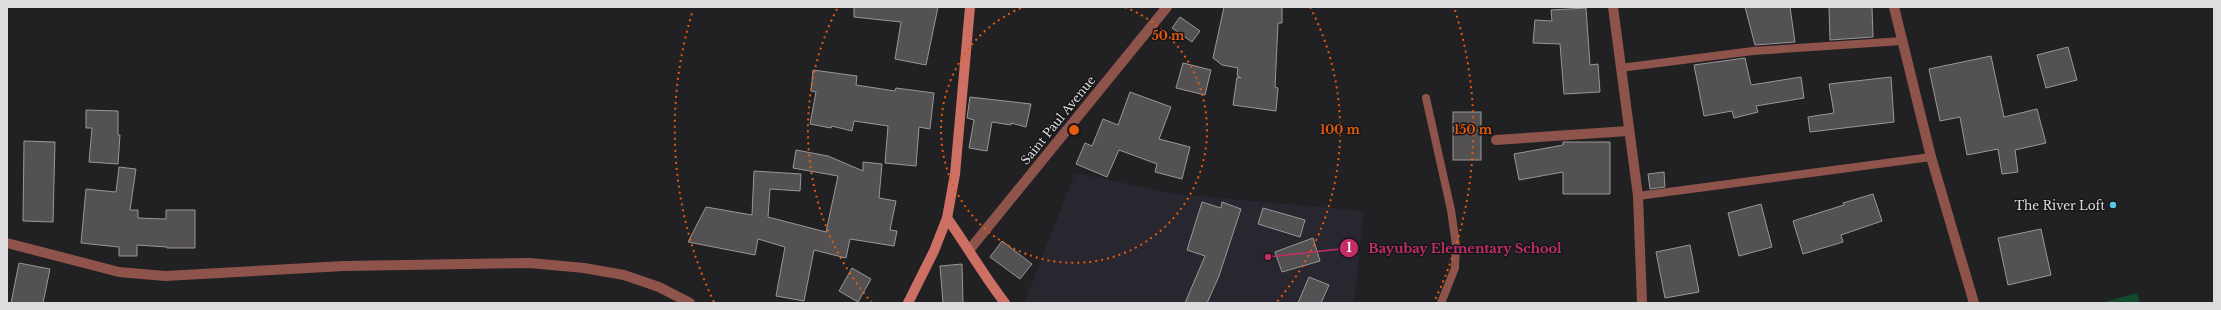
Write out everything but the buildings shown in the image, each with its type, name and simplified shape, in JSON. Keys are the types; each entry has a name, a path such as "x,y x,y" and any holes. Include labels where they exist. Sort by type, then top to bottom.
{"main road":[{"path":"908,303 934,251 947,218 955,174 970,7"},
{"path":"947,218 970,250 986,278 1005,303"}],"street":[{"name":"Saint Paul Avenue","path":"970,250 1167,7"},
{"path":"1613,7 1628,131 1638,196 1642,303"},
{"path":"1894,7 1931,157 1974,303"},
{"path":"1496,140 1628,131"},
{"path":"7,243 119,272 165,276 344,266 530,263 584,268 624,275 659,287 690,303"}],"lane":[{"path":"1620,68 1753,51 1902,41"},
{"path":"1426,98 1451,210 1456,245 1455,268 1441,303"},
{"path":"1638,196 1931,157"}],"shaded area":[{"path":"1075,173 1177,194 1364,211 1354,303 1024,303"}],"green space":[{"path":"2137,293 2140,303 2101,303"}],"place":[{"name":"The River Loft","path":"2113,205"},
{"name":"Bayubay Elementary School","path":"1268,257"}]}
